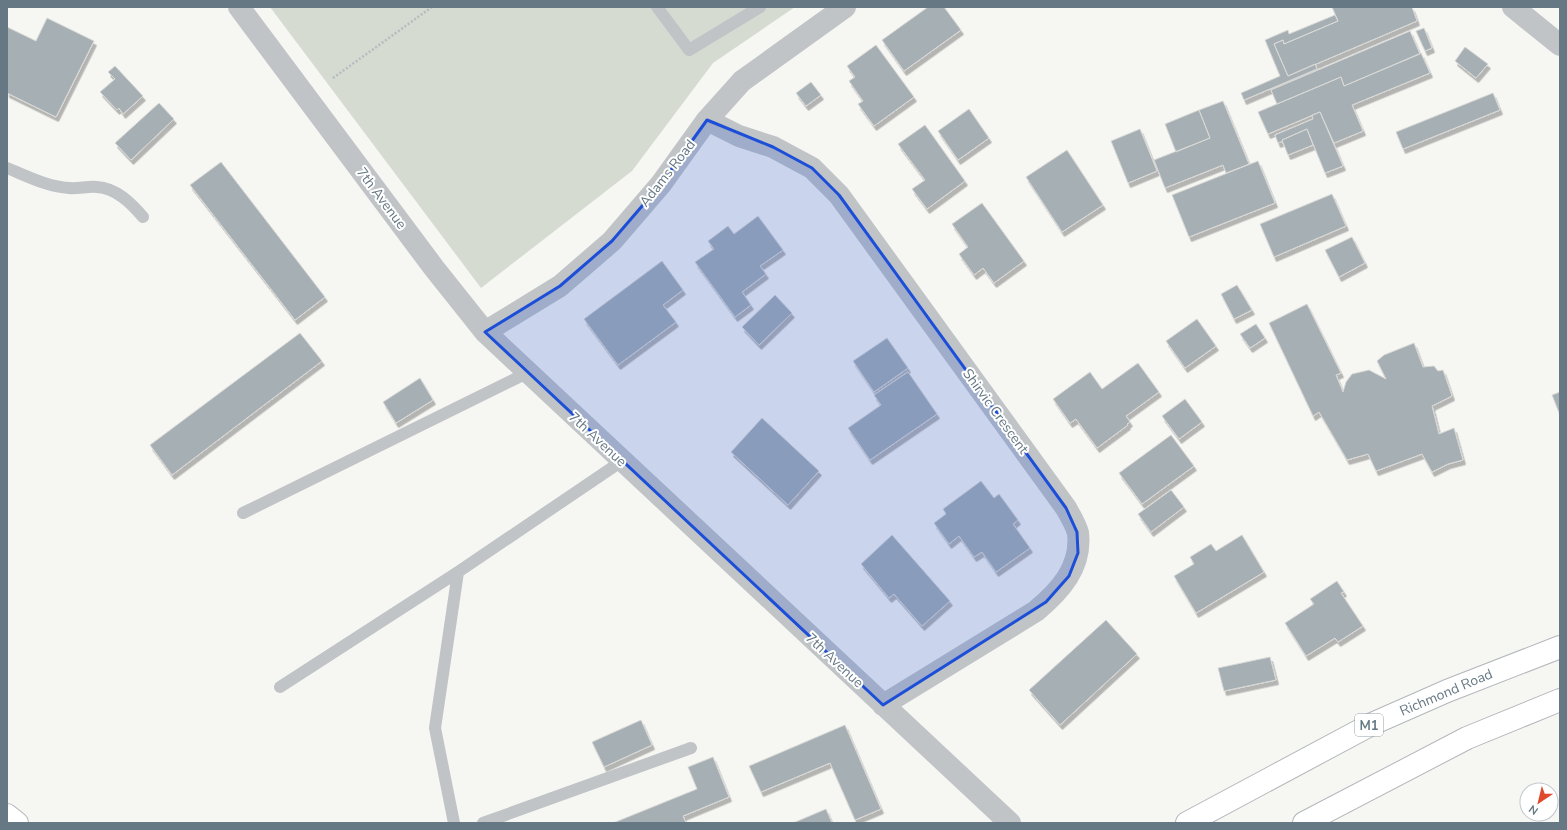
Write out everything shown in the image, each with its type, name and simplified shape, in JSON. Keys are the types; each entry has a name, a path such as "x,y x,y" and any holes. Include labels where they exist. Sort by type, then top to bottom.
{"highway":[{"name":"Richmond Road","path":"1187,823 1372,724 1447,691 1560,647"},
{"path":"1304,823 1467,738 1560,700"},
{"path":"7,815 17,823"}],"street":[{"name":"7th Avenue","path":"239,7 434,268 485,332 1010,823"},
{"name":"Adams Road","path":"485,332 560,286 612,240 661,184 707,120 742,81 845,7"},
{"path":"1513,7 1560,45"},
{"name":"Shirvic Crescent","path":"707,120 739,136 773,147 812,168 839,195 1066,508 1078,532 1078,553 1069,576 1036,611 883,704"}],"lane":[{"path":"657,7 690,50 760,7"},
{"path":"7,168 46,183 69,188 97,187 114,191 134,207 143,217"},
{"path":"243,513 528,373"},
{"path":"280,687 458,572 622,461"},
{"path":"454,823 435,728 458,572"},
{"path":"483,823 691,748"}],"path":[{"path":"333,78 432,7"}],"highlighted area":[{"path":"707,120 773,147 812,168 839,195 1066,508 1077,532 1078,553 1069,576 1046,602 883,705 485,332 560,286 612,241 661,184"}],"shaded area":[{"path":"270,7 795,7 713,63 632,171 481,288"}],"building":[{"path":"928,7 944,7 961,30 904,71 882,40"},
{"path":"1332,7 1412,7 1417,21 1288,76 1274,44 1283,40 1284,44 1338,21"},
{"path":"1335,15 1338,21 1284,44 1283,40 1274,44 1288,76 1315,64 1317,69 1244,100 1241,93 1280,76 1265,40 1288,30 1289,34"},
{"path":"47,18 94,41 56,117 7,93 7,27 36,41"},
{"path":"1424,28 1432,48 1425,51 1416,31"},
{"path":"1410,31 1420,54 1344,86 1341,77 1277,104 1271,90"},
{"path":"876,45 914,97 874,126 858,104 863,101 849,81 855,77 847,66"},
{"path":"1465,47 1488,64 1476,78 1455,61"},
{"path":"1421,53 1430,73 1352,105 1363,131 1334,143 1320,112 1268,134 1258,112 1341,77 1344,86"},
{"path":"115,66 143,96 123,114 119,108 117,110 100,92 115,79 108,72"},
{"path":"811,82 821,95 806,106 796,93"},
{"path":"1493,93 1500,110 1403,149 1396,132"},
{"path":"1223,101 1249,164 1226,173 1223,165 1165,188 1154,160 1210,138 1199,110"},
{"path":"159,103 174,119 131,160 115,143"},
{"path":"969,109 989,138 958,160 938,131"},
{"path":"1199,110 1210,138 1176,152 1165,124"},
{"path":"1320,112 1343,166 1325,173 1307,129 1278,143 1275,135 1313,119 1312,115"},
{"path":"925,125 965,181 927,209 912,189 925,180 898,144"},
{"path":"1140,129 1157,171 1128,183 1111,141"},
{"path":"1307,129 1313,145 1288,155 1282,140"},
{"path":"1067,150 1103,205 1062,232 1026,177"},
{"path":"1258,161 1275,203 1189,237 1172,195"},
{"path":"221,162 325,297 295,320 190,185"},
{"path":"1332,194 1346,226 1274,257 1260,224"},
{"path":"982,203 1024,261 994,283 983,268 974,275 959,254 968,247 952,224"},
{"path":"758,216 783,250 760,266 766,274 742,292 751,305 735,317 695,262 714,249 708,241 728,226 734,234"},
{"path":"1352,237 1365,263 1339,277 1325,250"},
{"path":"662,261 683,290 663,305 676,322 618,365 584,319"},
{"path":"1237,285 1252,310 1234,319 1221,294"},
{"path":"775,295 792,313 759,345 742,327"},
{"path":"1307,304 1341,373 1336,375 1343,392 1346,382 1352,374 1369,370 1386,379 1377,361 1384,355 1414,343 1423,367 1434,366 1438,371 1443,370 1452,396 1432,406 1439,434 1454,428 1463,460 1448,464 1432,472 1422,454 1376,471 1368,454 1347,460 1319,412 1313,416 1269,323"},
{"path":"1197,319 1216,346 1185,368 1166,341"},
{"path":"1256,324 1265,338 1250,348 1240,334"},
{"path":"300,333 322,361 172,475 150,445"},
{"path":"887,338 908,368 874,392 853,361"},
{"path":"1138,363 1159,392 1126,416 1130,422 1127,424 1128,425 1097,448 1076,419 1070,423 1053,399 1090,372 1102,389"},
{"path":"908,372 937,414 870,460 848,428 881,405 874,395"},
{"path":"420,378 433,400 396,423 383,402"},
{"path":"1560,392 1560,415 1552,395"},
{"path":"1185,399 1202,422 1179,439 1162,416"},
{"path":"762,418 819,471 788,505 731,452"},
{"path":"1171,435 1194,466 1142,504 1119,473"},
{"path":"981,481 994,498 999,494 1018,520 1013,524 1030,548 996,572 982,552 974,557 959,536 949,544 934,523 946,514 943,509"},
{"path":"1171,490 1184,507 1151,532 1138,514"},
{"path":"892,535 950,601 922,626 894,594 889,598 861,564"},
{"path":"1242,535 1264,572 1196,613 1174,576 1194,564 1190,557 1211,544 1216,551"},
{"path":"1337,581 1344,592 1341,593 1363,626 1338,642 1335,638 1306,656 1285,623 1314,604 1310,599"},
{"path":"1106,620 1137,654 1060,725 1029,690"},
{"path":"1270,657 1276,680 1224,691 1218,668"},
{"path":"641,720 652,745 604,767 592,742"},
{"path":"845,725 881,809 855,820 830,763 761,792 749,766"},
{"path":"713,757 729,797 683,816 686,823 613,823 697,789 688,767"},
{"path":"826,809 832,823 793,823"}]}
